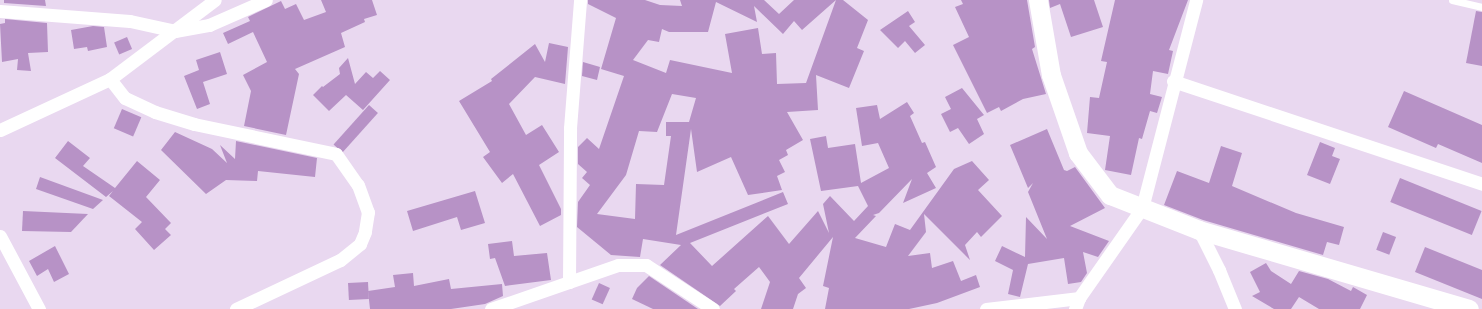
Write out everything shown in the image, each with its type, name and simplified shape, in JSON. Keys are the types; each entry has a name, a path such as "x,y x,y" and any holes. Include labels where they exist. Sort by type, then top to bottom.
{"street":[{"path":"0,130 110,80 215,0"},
{"path":"0,11 130,21 175,31 209,25 266,0"},
{"path":"569,282 570,128 580,0"},
{"path":"1038,0 1051,75 1078,153 1110,195 1199,230 1469,309"},
{"path":"986,309 1077,304 1142,208 1173,81 1196,0"},
{"path":"110,80 125,98 155,112 201,125 336,154 358,185 368,212 366,232 360,244 340,260 236,309"},
{"path":"1173,81 1482,184"},
{"path":"1199,230 1219,270 1235,309"},
{"path":"0,236 39,309"},
{"path":"491,309 618,265 646,265 713,309"}],"lane":[{"path":"1452,0 1482,7"}],"building":[{"path":"4,0 45,0 46,6 4,3"},
{"path":"321,0 372,0 377,15 364,19 365,22 341,33 345,47 295,69 299,74 286,135 244,126 251,91 243,75 267,62 253,32 228,44 223,33 250,21 248,17 281,1 285,9 296,4 304,20 326,12"},
{"path":"588,0 645,0 660,5 682,6 680,0 764,0 779,14 794,0 836,0 843,0 868,20 857,48 864,51 849,88 816,75 818,110 787,112 803,140 786,150 788,155 779,160 785,172 777,176 782,190 748,195 731,157 697,172 691,129 676,235 783,192 788,204 690,243 712,266 768,216 789,244 818,211 829,233 823,204 830,196 854,221 868,206 858,186 821,191 810,139 826,136 828,148 855,144 861,183 889,168 878,143 862,146 856,108 877,105 880,119 907,102 914,113 910,116 922,143 925,142 936,167 927,173 936,188 903,203 912,179 879,213 873,215 876,216 855,238 886,247 895,224 910,230 954,169 972,161 989,180 978,190 1002,216 981,237 977,232 965,245 970,260 924,214 926,232 908,256 930,253 932,268 953,261 961,281 976,275 980,287 937,303 909,309 825,309 829,288 823,286 833,237 799,278 806,288 798,294 793,309 761,309 770,282 759,267 734,289 736,291 720,306 660,265 681,245 643,239 640,257 611,255 577,227 578,202 590,185 582,178 587,172 578,164 578,147 587,138 599,149 624,76 601,69 616,18 588,4","holes":["836,0 806,83 777,84 776,53 762,54 758,28 725,34 732,73 670,60 666,73 633,60 648,40 659,42 662,29 669,32 708,32 716,2 757,22 754,6 783,34 794,21 802,30","672,94 696,98 689,122 666,122 666,136 671,136 664,185 636,184 635,219 597,214 626,175 639,131 657,132"]},
{"path":"961,0 1027,0 1035,47 1032,49 1046,94 1023,99 1001,111 999,107 987,113 953,45 969,37 955,7 963,4"},
{"path":"1049,0 1094,0 1103,27 1071,37 1060,4 1050,8"},
{"path":"1115,0 1188,0 1169,50 1173,51 1168,74 1153,71 1150,94 1162,97 1157,113 1150,111 1142,139 1139,138 1131,175 1105,170 1110,136 1087,133 1090,97 1099,98 1107,62 1101,61"},
{"path":"908,11 915,22 909,26 925,45 915,53 905,41 898,48 880,30"},
{"path":"1476,11 1482,12 1482,66 1466,63"},
{"path":"5,19 47,23 48,52 28,53 31,71 17,70 18,59 2,62 0,24 5,23"},
{"path":"93,26 104,27 107,47 88,51 87,47 74,49 71,30"},
{"path":"127,37 132,49 119,54 114,42"},
{"path":"549,43 568,47 565,84 535,77 509,104 526,135 542,125 559,152 539,165 561,209 561,215 540,226 513,174 502,183 483,157 490,152 459,101 492,81 491,79 535,44 545,62"},
{"path":"220,52 227,74 203,82 210,104 197,109 184,76 199,70 196,60"},
{"path":"348,58 355,84 366,72 373,78 380,71 390,80 363,110 346,95 329,111 313,95 322,86 323,87 340,74 339,68"},
{"path":"583,62 600,67 597,80 582,76"},
{"path":"962,88 984,115 977,119 984,134 969,144 958,128 950,132 941,114 951,109 945,97"},
{"path":"1404,91 1482,125 1482,163 1438,144 1436,148 1388,127"},
{"path":"369,105 378,113 342,152 334,144"},
{"path":"122,109 141,117 133,137 114,128"},
{"path":"1047,129 1064,170 1067,171 1075,167 1105,208 1070,226 1109,241 1098,257 1083,252 1087,273 1081,282 1068,284 1064,258 1028,264 1020,297 1008,294 1013,270 995,261 1002,246 1025,257 1026,217 1047,239 1028,192 1033,183 1028,188 1010,145"},
{"path":"175,132 212,149 227,163 220,145 235,159 236,141 317,158 315,177 258,171 257,181 226,180 206,194 161,150"},
{"path":"68,141 90,158 83,166 115,188 137,161 160,180 146,197 171,223 165,229 171,235 154,250 135,229 142,222 109,196 113,191 106,197 55,158"},
{"path":"1320,142 1335,148 1332,156 1340,159 1330,184 1307,175"},
{"path":"1221,146 1242,153 1232,186 1296,213 1344,227 1339,245 1327,242 1323,255 1203,220 1164,205 1177,171 1209,183"},
{"path":"40,177 103,200 93,209 36,189"},
{"path":"1400,178 1482,211 1472,235 1390,202"},
{"path":"475,191 485,223 461,230 457,217 413,231 407,211"},
{"path":"23,211 88,214 71,232 22,231"},
{"path":"1383,232 1396,237 1389,255 1376,250"},
{"path":"512,241 514,256 547,253 551,280 505,286 495,258 490,259 488,244"},
{"path":"55,246 69,274 54,282 48,269 37,276 29,261"},
{"path":"1425,247 1482,270 1482,299 1415,272"},
{"path":"1266,263 1271,271 1291,284 1299,271 1328,279 1351,291 1353,287 1367,295 1360,309 1319,309 1299,297 1291,309 1274,309 1252,296 1260,292 1250,272"},
{"path":"413,273 414,286 449,279 451,289 502,284 503,296 485,304 451,309 370,309 368,291 395,287 393,275"},
{"path":"649,276 698,309 653,309 632,299 637,288"},
{"path":"368,282 369,299 349,300 348,283"},
{"path":"599,283 610,288 603,304 592,299"}]}
